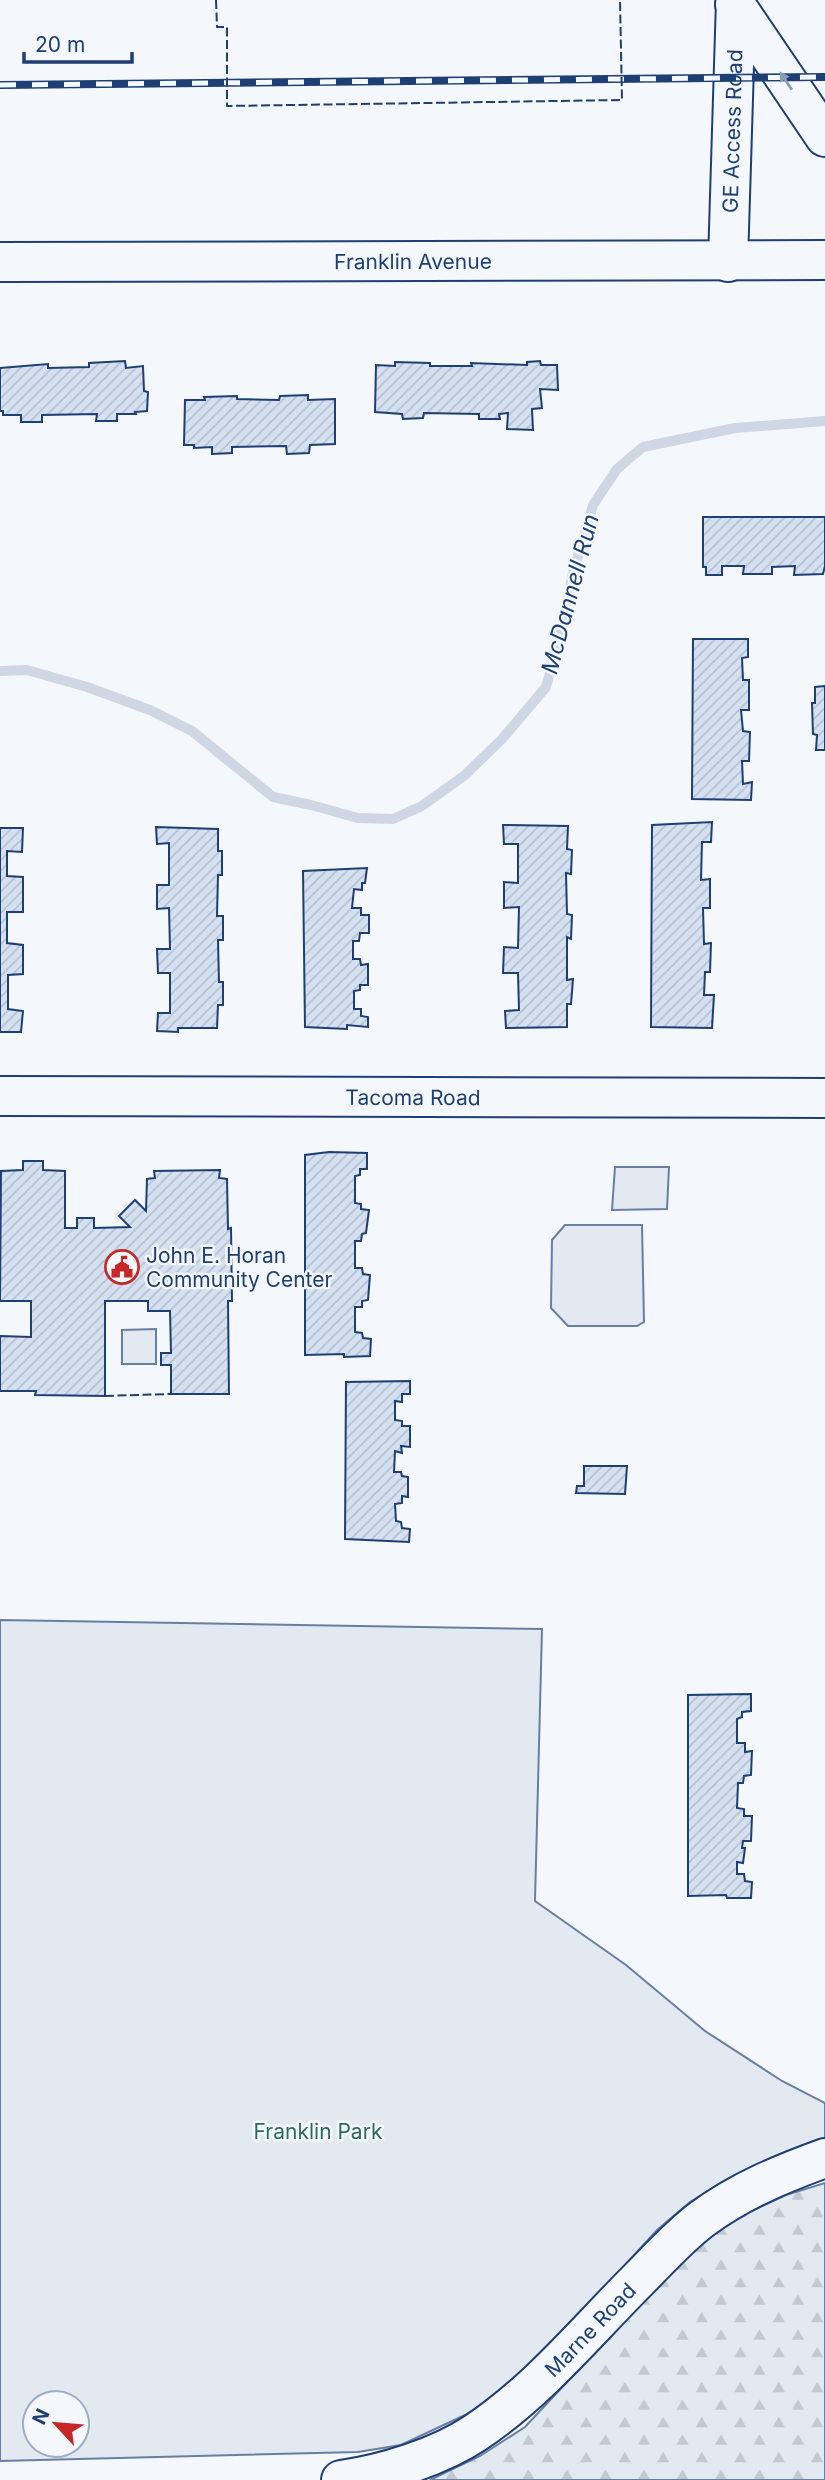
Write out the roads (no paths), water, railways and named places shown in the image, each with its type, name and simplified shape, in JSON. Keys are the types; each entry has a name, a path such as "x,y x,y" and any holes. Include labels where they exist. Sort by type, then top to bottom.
{"street":[{"path":"735,2 825,136"},
{"name":"GE Access Road","path":"729,262 735,2"},
{"name":"Franklin Avenue","path":"0,262 825,260"},
{"name":"Tacoma Road","path":"0,1096 825,1098"},
{"name":"Marne Road","path":"341,2480 364,2477 416,2460 474,2434 510,2407 556,2364 700,2220 732,2198 772,2178 825,2158"}],"waterway":[{"name":"McDannell Run","path":"0,671 27,670 87,687 150,710 192,731 273,797 358,818 393,819 422,806 465,775 502,739 546,687 573,573 593,505 617,469 643,447 735,428 825,421"}],"railway":[{"path":"0,85 825,77"}],"place":[{"name":"John E. Horan Community Center","path":"122,1267"}],"park label":[{"name":"Franklin Park","path":"318,2131"}]}
